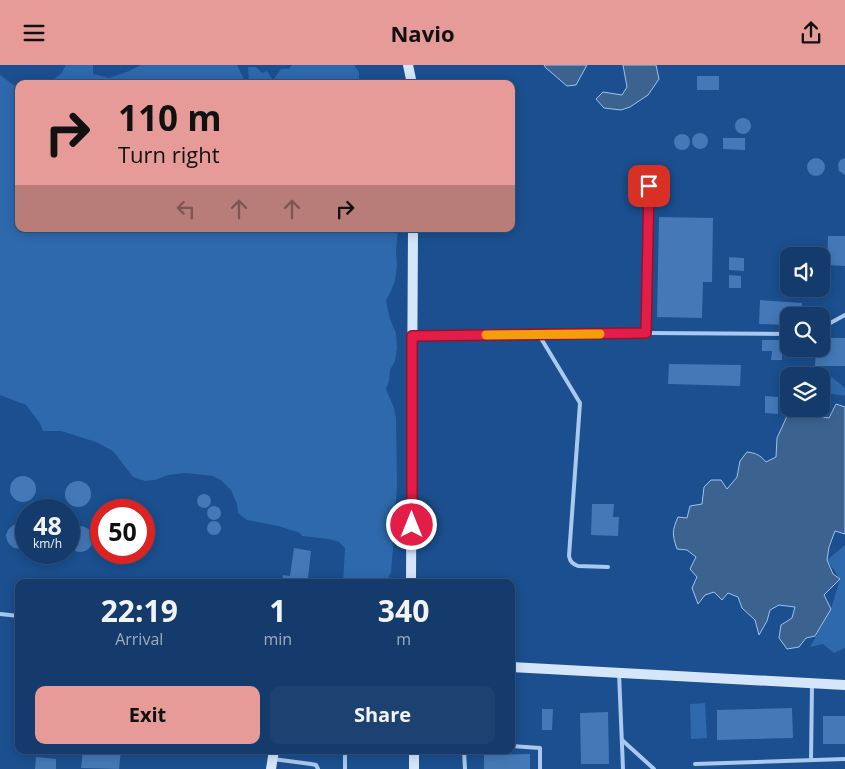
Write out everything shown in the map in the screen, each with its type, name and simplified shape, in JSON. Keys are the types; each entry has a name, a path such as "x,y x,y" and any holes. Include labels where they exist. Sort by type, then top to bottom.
{"main road":[{"path":"408,65 411,80"},
{"path":"411,579 413,232"},
{"path":"515,667 845,685"},
{"path":"414,754 414,769"}],"lane":[{"path":"646,333 649,186"},
{"path":"830,322 845,315"},
{"path":"412,336 646,333 780,334"},
{"path":"539,335 580,403 570,560 578,566 608,567"},
{"path":"0,614 15,616"},
{"path":"619,673 623,769"},
{"path":"811,760 812,683"},
{"path":"622,740 654,769"},
{"path":"515,746 540,748 540,769"},
{"path":"345,754 345,769"},
{"path":"464,754 465,769"},
{"path":"273,759 316,765 318,769"},
{"path":"696,764 845,759"}],"shaded area":[{"path":"66,65 93,65 93,74 109,78 141,65 237,65 244,80 53,80 61,74"},
{"path":"292,65 354,65 359,72 359,80 273,80 281,69 289,69"},
{"path":"544,65 587,65 576,85 567,86"},
{"path":"623,65 656,65 659,79 648,95 630,107 621,110 604,108 596,99 603,92 622,95 627,87"},
{"path":"248,67 256,67 262,73 267,71 273,80 249,80"},
{"path":"0,75 15,85 15,232 398,232 395,281 386,301 390,319 396,333 397,348 386,389 396,418 397,482 396,502 392,517 393,548 391,572 388,579 343,579 345,548 339,542 302,536 300,533 278,526 247,520 238,513 237,504 231,490 222,481 213,476 186,473 145,481 133,477 113,451 96,442 61,431 43,431 39,422 26,405 0,395"},
{"path":"830,376 845,388 845,396 830,394"},
{"path":"836,404 845,407 845,534 835,531 829,547 827,560 833,574 840,579 824,595 831,609 815,636 806,638 799,647 787,649 779,638 781,625 792,618 795,607 779,605 770,610 767,621 759,635 755,620 742,608 738,597 728,593 722,600 714,592 705,595 698,604 692,588 697,577 690,569 696,557 687,550 677,549 674,529 678,517 687,518 690,506 702,504 704,487 711,480 721,480 727,489 737,477 740,461 747,452 758,455 766,462 776,457 777,438 787,417 829,418"},
{"path":"845,545 845,648 834,653 823,644 810,647 831,609 840,579 827,560"},
{"path":"705,703 707,738 691,739 690,704"}],"building":[{"path":"697,76 719,76 719,90 697,90"},
{"path":"743,118 751,126 743,134 735,126"},
{"path":"700,133 708,141 700,149 692,141"},
{"path":"682,134 690,142 682,150 674,142"},
{"path":"723,138 745,138 745,150 723,149"},
{"path":"816,158 822,161 825,167 822,173 816,176 810,173 807,167 810,161"},
{"path":"845,158 845,175 839,171 838,165 840,160"},
{"path":"659,217 713,218 712,282 703,282 702,318 657,317"},
{"path":"828,236 845,236 845,266 830,265 830,247 828,247"},
{"path":"729,257 744,258 744,271 729,270"},
{"path":"729,275 741,276 741,288 729,288"},
{"path":"760,300 802,303 802,307 780,307 780,325 759,324"},
{"path":"830,338 845,338 845,366 815,366 816,357 830,357"},
{"path":"762,340 780,340 780,357 782,357 782,360 771,360 772,351 762,351"},
{"path":"669,364 741,365 740,386 668,384"},
{"path":"765,396 778,397 778,414 765,413"},
{"path":"18,477 28,477 35,484 35,494 31,499 15,499 11,494 11,484"},
{"path":"73,482 83,482 90,489 90,499 83,506 80,507 80,499 66,499 66,489"},
{"path":"201,494 207,494 211,501 207,508 201,508 197,504 197,498"},
{"path":"592,504 614,504 613,517 619,517 618,536 591,535"},
{"path":"211,506 217,506 221,513 217,520 211,520 207,516 207,510"},
{"path":"211,521 217,521 221,528 217,535 211,535 207,531 207,525"},
{"path":"15,524 15,548 9,544 6,535"},
{"path":"80,526 89,530 90,547 80,552"},
{"path":"294,548 311,551 308,578 315,579 282,579 283,575 290,576"},
{"path":"792,708 793,738 717,740 717,710"},
{"path":"542,709 553,709 552,730 542,730"},
{"path":"608,712 609,764 581,764 580,713"},
{"path":"823,716 845,716 845,744 823,744"},
{"path":"83,754 121,754 119,769 81,768"},
{"path":"530,754 530,769 484,769 484,755"},
{"path":"36,757 56,759 56,769 35,769"}],"slow traffic":[{"path":"486,335 600,334"}],"route":[{"path":"412,525 412,336 646,333 649,186"}]}
